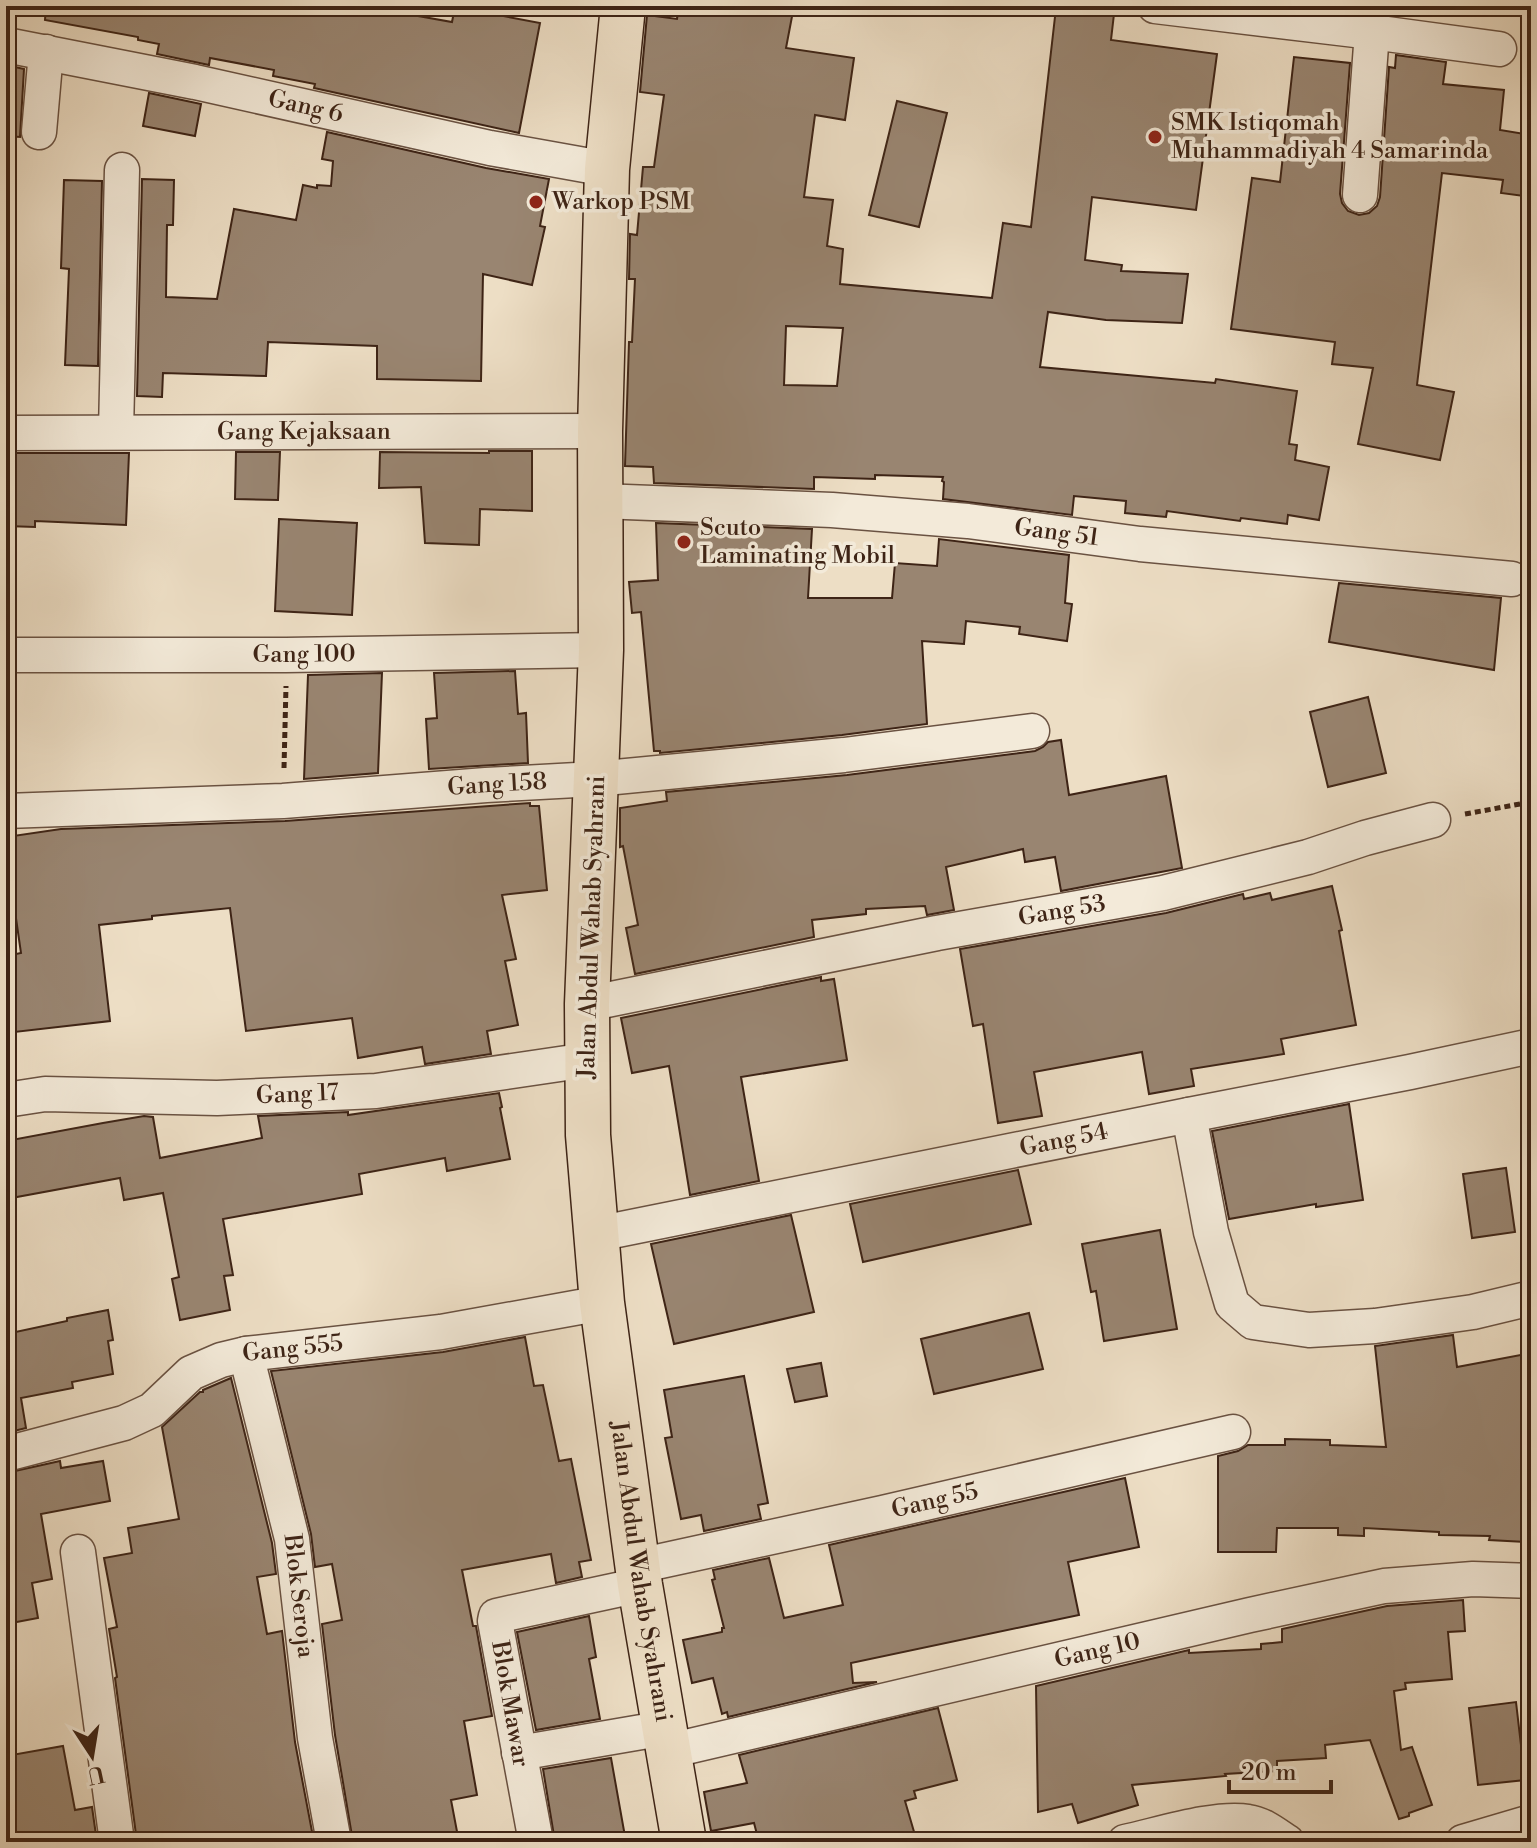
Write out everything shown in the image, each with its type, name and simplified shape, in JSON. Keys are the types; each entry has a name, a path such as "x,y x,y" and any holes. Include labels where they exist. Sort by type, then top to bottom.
{"highway":[{"name":"Jalan Abdul Wahab Syahrani","path":"623,6 607,169 600,431 601,650 587,1004 588,1135 602,1303 639,1575 684,1842"}],"street":[{"path":"1155,6 1499,49"},
{"path":"1360,195 1372,32"},
{"name":"Gang 6","path":"6,45 195,82 490,148 607,169"},
{"path":"39,132 46,52"},
{"path":"116,432 122,170"},
{"name":"Gang Kejaksaan","path":"6,433 600,431"},
{"name":"Gang 51","path":"600,501 832,510 968,521 1140,544 1512,579"},
{"name":"Gang 100","path":"6,655 601,650"},
{"name":"Gang 158","path":"6,811 283,801 595,779 844,755 1032,731"},
{"name":"Gang 53","path":"587,1004 922,936 1163,893 1308,857 1433,820"},
{"name":"Gang 54","path":"597,1234 1531,1046"},
{"name":"Gang 17","path":"6,1100 45,1094 217,1098 376,1091 587,1060"},
{"path":"1189,1115 1211,1232 1232,1304 1253,1322 1309,1330 1375,1326 1473,1312 1531,1298"},
{"name":"Gang 555","path":"6,1454 124,1423 152,1410 191,1373 221,1360 246,1354 441,1332 602,1303"},
{"name":"Blok Seroja","path":"246,1354 292,1539 315,1738 334,1842"},
{"name":"Gang 55","path":"639,1575 882,1513 1233,1432"},
{"path":"78,1552 117,1842"},
{"name":"Blok Mawar","path":"536,1842 496,1616 639,1575"},
{"name":"Gang 10","path":"519,1753 667,1740 1384,1586 1473,1579 1531,1581"},
{"path":"1125,1842 1223,1820 1249,1822 1287,1842"},
{"path":"1463,1842 1531,1822"}],"path":[{"path":"283,801 286,655"},
{"path":"1433,820 1531,802"}],"building":[{"path":"46,6 362,6 452,22 455,7 540,23 519,133 314,88 315,84 273,76 274,70 210,58 209,65 157,54 159,44 138,40 138,37 45,20"},
{"path":"679,6 794,6 786,48 854,58 845,120 815,115 804,197 833,200 827,246 843,249 840,284 992,298 1003,223 1031,227 1056,8 1114,14 1111,40 1217,54 1196,210 1092,197 1085,260 1122,265 1121,271 1188,274 1182,323 1106,320 1048,312 1040,367 1215,383 1216,379 1297,391 1289,444 1297,445 1295,460 1329,467 1319,520 1288,515 1287,524 1167,511 1166,517 1125,513 1126,501 1074,496 1072,515 943,499 943,477 814,477 814,489 654,483 653,467 625,466 629,342 632,342 635,279 629,279 630,234 637,235 643,167 654,167 664,95 640,92 647,15 677,19","holes":["786,326 843,328 837,386 784,385"]},
{"path":"1396,55 1446,62 1443,84 1504,90 1500,130 1531,135 1531,197 1501,193 1503,180 1442,173 1417,385 1454,392 1440,460 1358,444 1373,368 1332,364 1335,342 1231,329 1252,178 1280,182 1294,57 1350,63 1340,194 1348,211 1359,215 1369,213 1377,206 1380,197 1389,67 1395,68"},
{"path":"6,65 24,69 20,137 6,136"},
{"path":"149,93 201,104 195,136 143,126"},
{"path":"897,101 947,113 919,227 869,215"},
{"path":"327,132 549,179 540,226 545,227 532,285 483,274 481,381 377,379 377,346 268,342 266,376 163,373 162,397 137,396 142,179 174,180 173,225 167,225 166,297 217,299 234,209 296,220 303,185 317,188 317,185 331,186 333,161 322,159"},
{"path":"64,180 102,181 98,366 65,365 69,269 61,268"},
{"path":"532,451 532,511 480,509 479,545 425,543 421,487 379,488 380,452"},
{"path":"236,452 280,452 278,500 235,499"},
{"path":"6,453 129,453 126,525 35,521 35,527 6,526"},
{"path":"279,519 357,523 352,615 275,611"},
{"path":"656,523 812,529 808,598 892,598 895,563 937,566 939,539 1069,555 1065,603 1072,604 1067,641 1019,634 1020,627 966,621 964,644 922,641 927,724 660,753 654,751 641,612 632,613 629,582 658,580"},
{"path":"1339,583 1501,598 1494,670 1329,642"},
{"path":"515,671 518,714 526,713 528,763 429,769 426,719 437,718 434,673"},
{"path":"382,673 378,773 304,779 308,675"},
{"path":"1368,697 1386,773 1328,787 1310,712"},
{"path":"1061,740 1069,795 1166,776 1182,868 1061,891 1055,857 1025,862 1023,849 946,867 954,910 927,915 925,906 866,909 866,914 812,920 814,937 635,974 626,928 638,925 623,846 620,847 620,808 667,801 666,792 847,775 1035,751 1048,742"},
{"path":"530,803 530,806 539,806 547,890 502,895 516,959 505,961 518,1025 487,1031 491,1054 425,1064 422,1047 358,1058 352,1018 246,1031 230,908 99,925 110,1021 6,1033 6,956 21,953 6,837 61,829 285,821"},
{"path":"1332,886 1356,1025 1281,1039 1284,1054 1191,1069 1194,1086 1149,1094 1142,1052 1034,1072 1042,1116 998,1123 983,1024 973,1026 960,949 1166,913 1243,894 1244,899 1270,893 1272,900"},
{"path":"821,977 821,981 834,979 847,1060 741,1077 759,1181 690,1195 669,1066 632,1073 621,1018"},
{"path":"499,1093 510,1159 447,1171 445,1158 359,1174 362,1194 223,1219 233,1275 224,1276 230,1310 180,1320 172,1279 179,1277 163,1193 124,1200 120,1178 6,1199 6,1141 144,1116 153,1117 160,1158 262,1138 258,1116 348,1112 348,1115"},
{"path":"1349,1104 1363,1200 1316,1207 1316,1204 1229,1219 1212,1131"},
{"path":"1506,1168 1515,1232 1472,1238 1463,1174"},
{"path":"1018,1170 1031,1224 863,1262 850,1204"},
{"path":"791,1215 814,1312 674,1344 651,1244"},
{"path":"1160,1230 1177,1329 1104,1341 1096,1291 1091,1292 1082,1244"},
{"path":"108,1310 113,1340 108,1341 113,1374 72,1382 73,1388 21,1398 26,1428 6,1433 6,1334"},
{"path":"1029,1313 1043,1369 934,1394 921,1339"},
{"path":"1453,1335 1457,1367 1531,1353 1531,1464 1526,1542 1489,1540 1490,1536 1439,1535 1439,1532 1364,1528 1364,1536 1338,1535 1338,1528 1277,1528 1276,1552 1218,1552 1218,1456 1248,1445 1285,1445 1285,1439 1330,1440 1330,1445 1386,1447 1375,1346"},
{"path":"525,1337 534,1386 543,1385 559,1461 571,1459 591,1560 579,1562 582,1577 556,1583 551,1554 462,1570 473,1626 476,1626 492,1716 464,1721 477,1795 451,1800 459,1842 353,1842 335,1735 322,1624 342,1620 332,1564 315,1567 311,1534 271,1371 443,1352"},
{"path":"821,1363 827,1396 795,1402 787,1369"},
{"path":"744,1376 768,1503 758,1505 761,1519 704,1531 701,1515 681,1519 665,1438 672,1437 664,1390"},
{"path":"231,1378 272,1543 276,1574 257,1577 267,1634 282,1631 295,1742 314,1842 232,1842 230,1834 185,1842 137,1842 109,1629 117,1627 104,1558 132,1553 128,1528 179,1519 162,1427 200,1392"},
{"path":"60,1461 61,1468 103,1461 110,1501 41,1514 52,1579 32,1583 38,1618 6,1624 6,1473"},
{"path":"1125,1478 1139,1547 1068,1562 1079,1615 851,1663 853,1683 877,1682 728,1717 727,1712 722,1714 713,1678 692,1683 683,1640 722,1632 724,1628 712,1580 715,1579 713,1570 769,1558 784,1618 843,1605 829,1545"},
{"path":"1463,1600 1465,1631 1448,1632 1452,1679 1405,1683 1406,1689 1394,1691 1401,1750 1412,1747 1432,1805 1399,1819 1370,1740 1325,1745 1326,1758 1277,1761 1277,1771 1132,1785 1138,1805 1078,1823 1072,1804 1038,1812 1036,1686 1189,1650 1189,1653 1261,1649 1261,1644 1282,1642 1282,1629 1387,1606"},
{"path":"589,1616 596,1657 589,1659 600,1719 536,1730 517,1632"},
{"path":"1516,1702 1525,1780 1478,1785 1469,1708"},
{"path":"938,1708 957,1780 914,1791 916,1798 905,1801 917,1842 759,1842 754,1823 711,1831 704,1792 747,1783 739,1755"},
{"path":"63,1746 75,1810 92,1807 97,1842 20,1842 18,1833 6,1835 6,1756"},
{"path":"611,1758 626,1842 555,1842 543,1769"}],"place":[{"name":"SMK Istiqomah Muhammadiyah 4 Samarinda","path":"1155,137"},
{"name":"Warkop PSM","path":"536,202"},
{"name":"Scuto Laminating Mobil","path":"684,542"}]}
